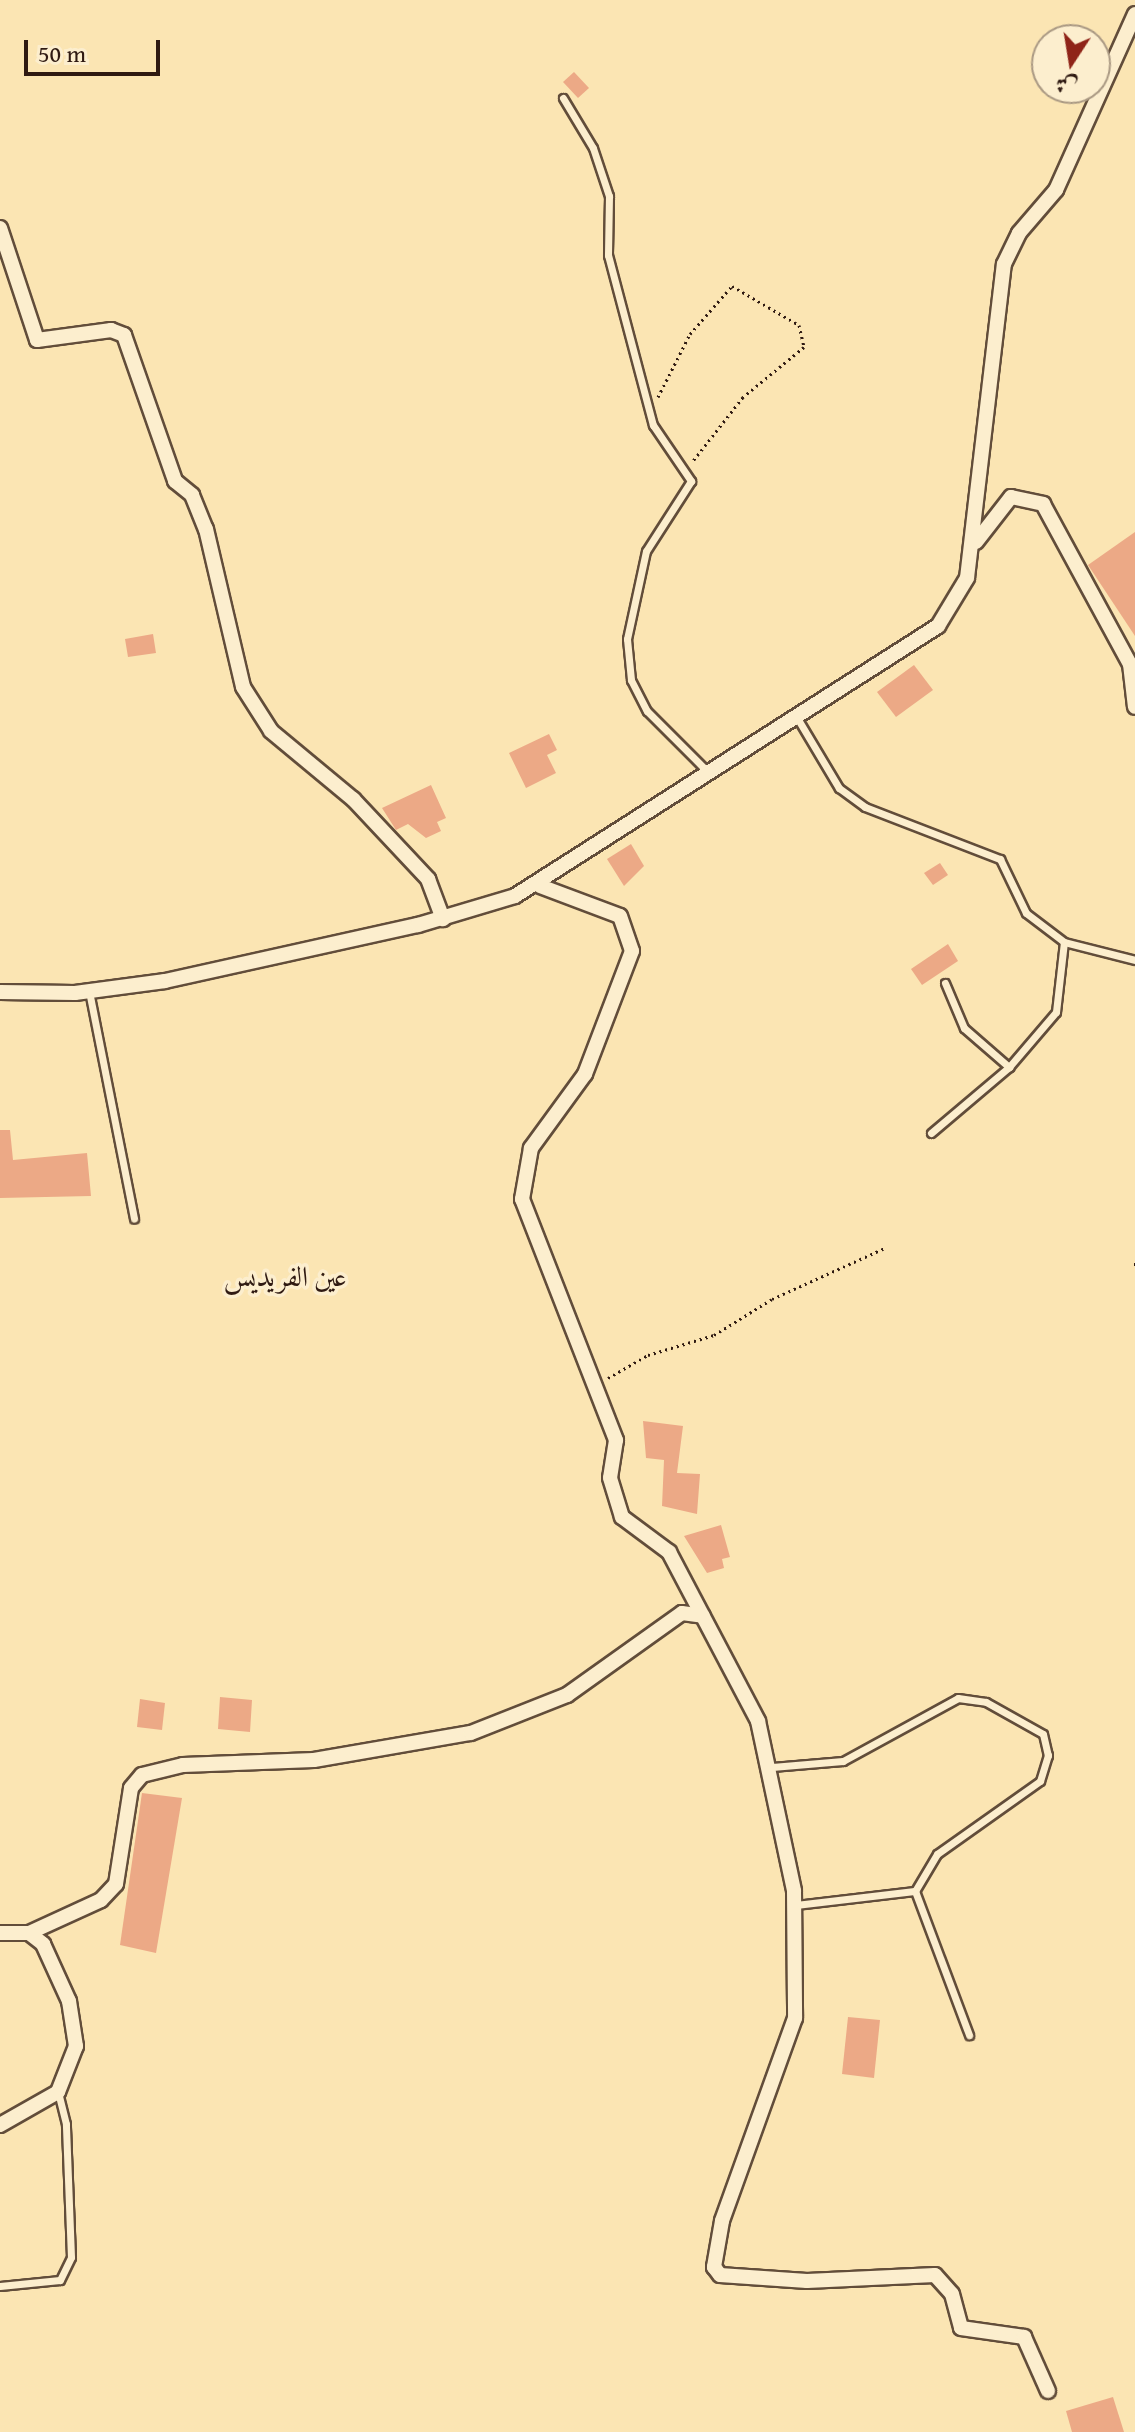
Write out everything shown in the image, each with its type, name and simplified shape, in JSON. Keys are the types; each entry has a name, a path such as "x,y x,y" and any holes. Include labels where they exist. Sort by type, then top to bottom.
{"street":[{"path":"0,992 89,991 443,919 540,886 706,770 795,713 890,662 938,626 958,600 972,550 1004,264 1019,233 1056,190 1135,14"},
{"path":"0,228 37,340 111,330 124,335 175,481 192,495 206,529 243,687 271,731 353,799 428,879 443,919"},
{"path":"972,550 1011,497 1043,504 1130,664 1135,707"},
{"path":"540,886 620,916 632,951 585,1074 531,1148 522,1199 616,1440 610,1478 622,1517 669,1552 758,1721 772,1767 795,1905 795,2018 722,2221 714,2267 720,2275 792,2281 935,2275 952,2294 961,2328 1024,2337 1048,2391"},
{"path":"0,1933 29,1933 101,1900 116,1884 131,1788 142,1775 183,1765 314,1760 471,1733 567,1695 682,1613 703,1616"},
{"path":"0,2125 58,2092 76,2046 69,2001 43,1944 29,1933"}],"lane":[{"path":"563,98 593,148 609,196 608,255 650,412 687,469 686,498 646,551 627,639 631,680 647,711 706,770"},
{"path":"795,713 839,788 888,821 1000,859 1026,913 1064,942 1135,960"},
{"path":"931,1133 1009,1067 1056,1012 1064,942"},
{"path":"945,983 964,1028 1009,1067"},
{"path":"89,991 134,1219"},
{"path":"772,1767 843,1761 958,1698 986,1702 1043,1734 1048,1755 1040,1781 937,1854 915,1891"},
{"path":"795,1905 915,1891"},
{"path":"915,1891 969,2035"},
{"path":"0,2286 60,2280 71,2257 66,2124 58,2092"}],"path":[{"path":"650,412 690,334 732,286 799,325 804,347 743,397 687,469"},
{"path":"594,1385 648,1355 714,1335 772,1299 885,1248"}],"building":[{"path":"574,72 589,88 578,98 563,82"},
{"path":"1135,532 1135,636 1088,565"},
{"path":"153,634 156,653 128,657 125,639"},
{"path":"914,665 933,690 896,717 877,692"},
{"path":"549,734 557,750 547,755 556,773 526,788 509,753"},
{"path":"431,785 446,818 437,822 441,831 426,838 408,824 396,830 382,808"},
{"path":"631,844 644,866 624,886 607,859"},
{"path":"940,863 948,875 933,885 924,873"},
{"path":"948,944 958,961 922,985 911,969"},
{"path":"0,1130 10,1130 13,1160 87,1153 91,1196 0,1198"},
{"path":"643,1421 683,1426 677,1473 700,1474 697,1514 662,1506 664,1460 646,1458"},
{"path":"721,1525 730,1557 722,1559 724,1568 707,1573 684,1536"},
{"path":"220,1697 252,1700 250,1732 218,1729"},
{"path":"140,1699 165,1703 162,1730 137,1727"},
{"path":"142,1793 182,1798 156,1953 120,1945"},
{"path":"848,2017 880,2020 874,2078 842,2074"},
{"path":"1113,2397 1124,2432 1072,2432 1066,2411"}],"district":[{"name":"عين الفريديس","path":"285,1276"}]}
